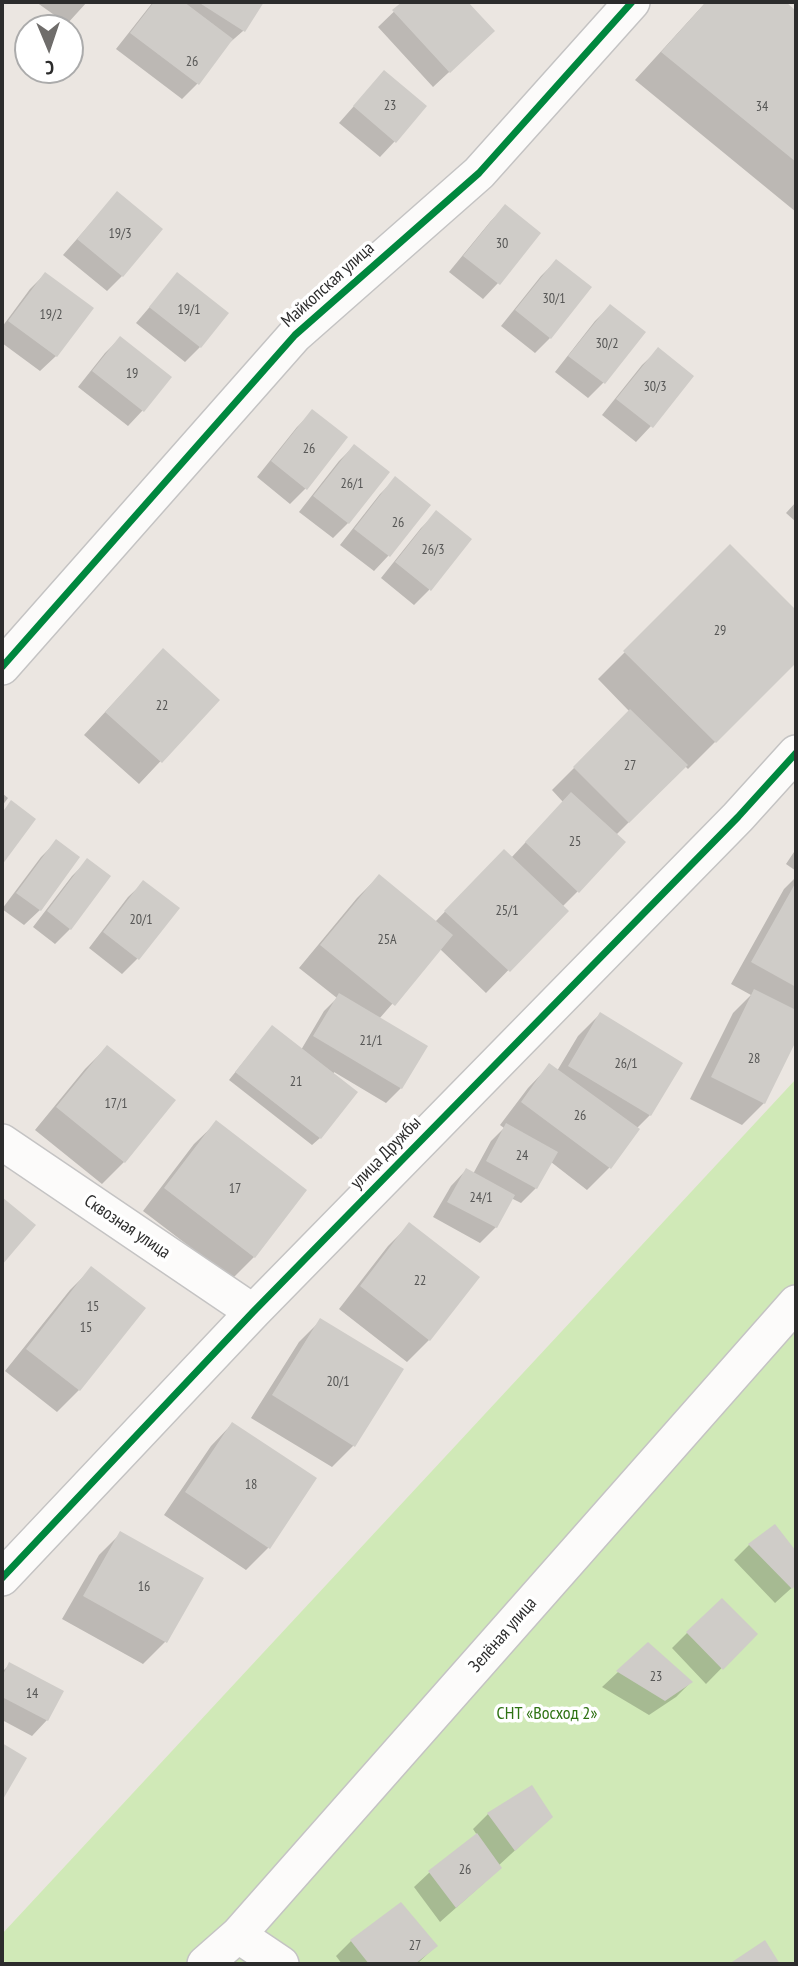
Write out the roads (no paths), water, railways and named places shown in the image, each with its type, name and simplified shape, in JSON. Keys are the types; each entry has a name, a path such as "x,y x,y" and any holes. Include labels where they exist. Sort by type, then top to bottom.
{"street":[{"name":"Майкопская улица","path":"2,667 295,335 479,173 632,2"},
{"name":"улица Дружбы","path":"2,1578 253,1312 738,817 796,753"},
{"name":"Сквозная улица","path":"2,1142 253,1312"},
{"name":"Зелёная улица","path":"205,1964 238,1935 796,1303"},
{"path":"238,1935 281,1964"}],"park label":[{"name":"СНТ «Восход 2»","path":"547,1714"}]}
